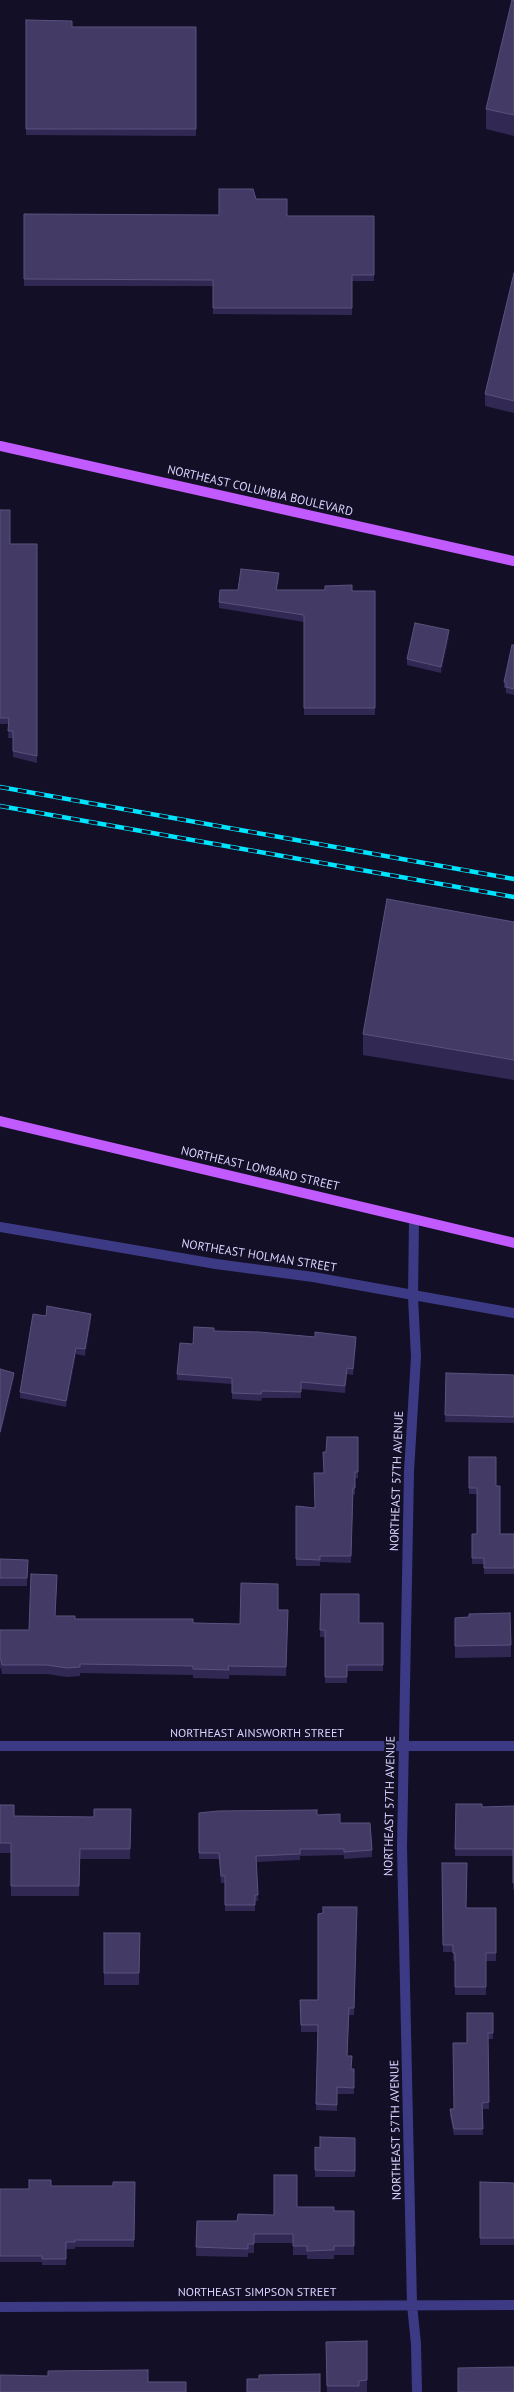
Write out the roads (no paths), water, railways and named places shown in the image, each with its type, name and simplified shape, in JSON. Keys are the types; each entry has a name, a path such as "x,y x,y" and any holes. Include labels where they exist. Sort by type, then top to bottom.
{"main road":[{"name":"NORTHEAST COLUMBIA BOULEVARD","path":"0,446 514,561"},
{"name":"NORTHEAST LOMBARD STREET","path":"0,1121 514,1243"}],"street":[{"name":"NORTHEAST 57TH AVENUE","path":"414,1220 413,1297 416,1357 409,1471 402,1847 412,2305 416,2344 417,2392"},
{"name":"NORTHEAST HOLMAN STREET","path":"0,1227 216,1264 313,1277 413,1297 514,1313"},
{"name":"NORTHEAST AINSWORTH STREET","path":"0,1746 514,1746"},
{"name":"NORTHEAST SIMPSON STREET","path":"0,2307 514,2305"}],"railway":[{"path":"0,787 514,879"},
{"path":"0,806 514,897"}]}
